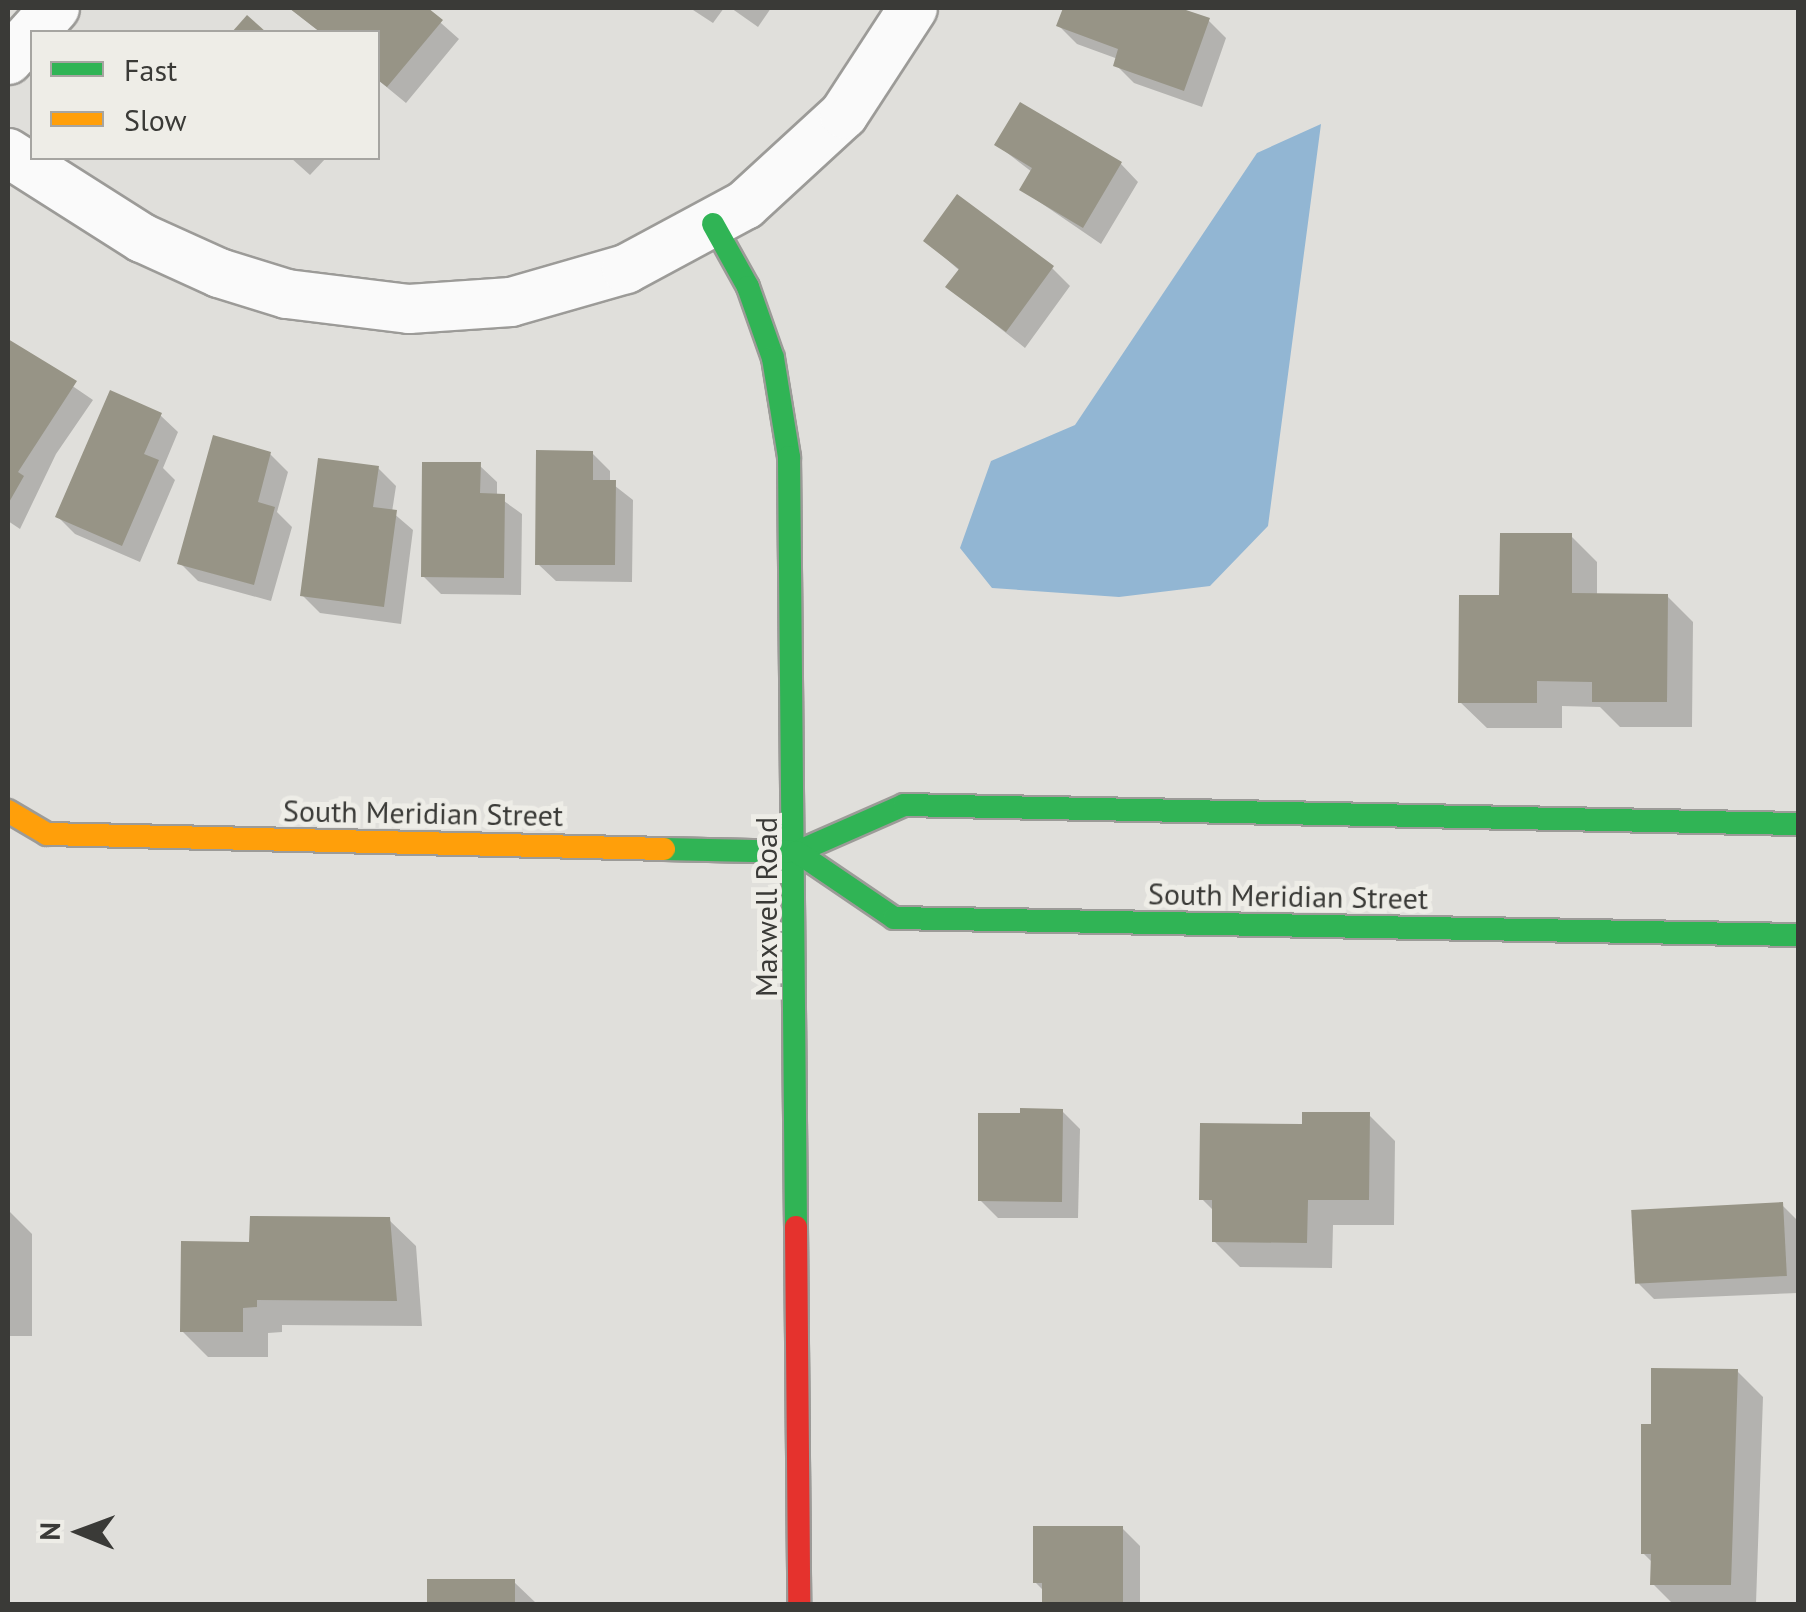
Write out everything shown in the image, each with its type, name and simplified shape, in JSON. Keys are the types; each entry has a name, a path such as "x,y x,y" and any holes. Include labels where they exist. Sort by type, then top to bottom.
{"main road":[{"name":"Maxwell Road","path":"714,224 748,287 773,358 789,457 796,852 798,1604"},
{"name":"South Meridian Street","path":"8,812 47,834 796,852 904,805 1798,824"},
{"path":"21,849 47,834"},
{"name":"South Meridian Street","path":"796,852 894,918 1798,935"}],"street":[{"path":"35,30 55,8"},
{"path":"8,153 93,212 219,273 360,307 460,308 533,297 626,269 714,224 760,193 844,114 913,8"},
{"path":"8,60 30,36"}],"water":[{"path":"1321,124 1268,526 1210,586 1119,597 992,588 960,548 991,461 1075,425 1257,153"}],"building":[{"path":"289,8 428,8 443,20 387,87 380,82 380,30 317,30"},
{"path":"1063,8 1180,8 1210,18 1184,91 1113,66 1118,49 1056,26"},
{"path":"247,15 264,30 234,30"},
{"path":"1020,102 1122,162 1083,228 1019,190 1032,168 994,145"},
{"path":"957,194 1054,266 1006,332 945,287 959,269 923,241"},
{"path":"8,339 77,381 18,472 24,476 8,504"},
{"path":"110,390 162,413 144,454 159,460 122,546 55,517"},
{"path":"213,435 271,452 258,502 275,507 254,585 177,564"},
{"path":"536,450 593,451 593,480 616,480 615,565 535,565"},
{"path":"318,458 379,466 373,507 397,510 384,607 300,596"},
{"path":"422,462 481,462 480,493 505,494 504,578 421,577"},
{"path":"1500,533 1572,533 1572,593 1668,594 1667,702 1592,702 1592,682 1537,681 1537,703 1458,703 1459,595 1499,595"},
{"path":"1020,1108 1063,1109 1062,1202 978,1201 978,1113 1020,1113"},
{"path":"1302,1112 1370,1112 1369,1200 1308,1200 1307,1243 1212,1242 1212,1200 1199,1200 1200,1123 1302,1124"},
{"path":"1783,1202 1787,1276 1635,1284 1631,1210"},
{"path":"250,1216 390,1217 397,1301 257,1300 257,1307 243,1308 243,1332 180,1332 181,1241 249,1242"},
{"path":"1651,1368 1738,1369 1731,1585 1650,1585 1651,1554 1641,1554 1641,1424 1651,1424"},
{"path":"1033,1526 1123,1526 1123,1604 1042,1604 1042,1583 1033,1583"},
{"path":"427,1579 515,1579 515,1604 427,1604"}],"traffic: fast":[{"path":"713,224 748,287 773,358 789,457 796,1227"},
{"path":"664,849 797,852 904,805 1798,824"},
{"path":"797,852 894,918 1798,935"}],"traffic: slow":[{"path":"8,811 47,834 664,849"}],"traffic: jam":[{"path":"796,1227 799,1604"}]}
